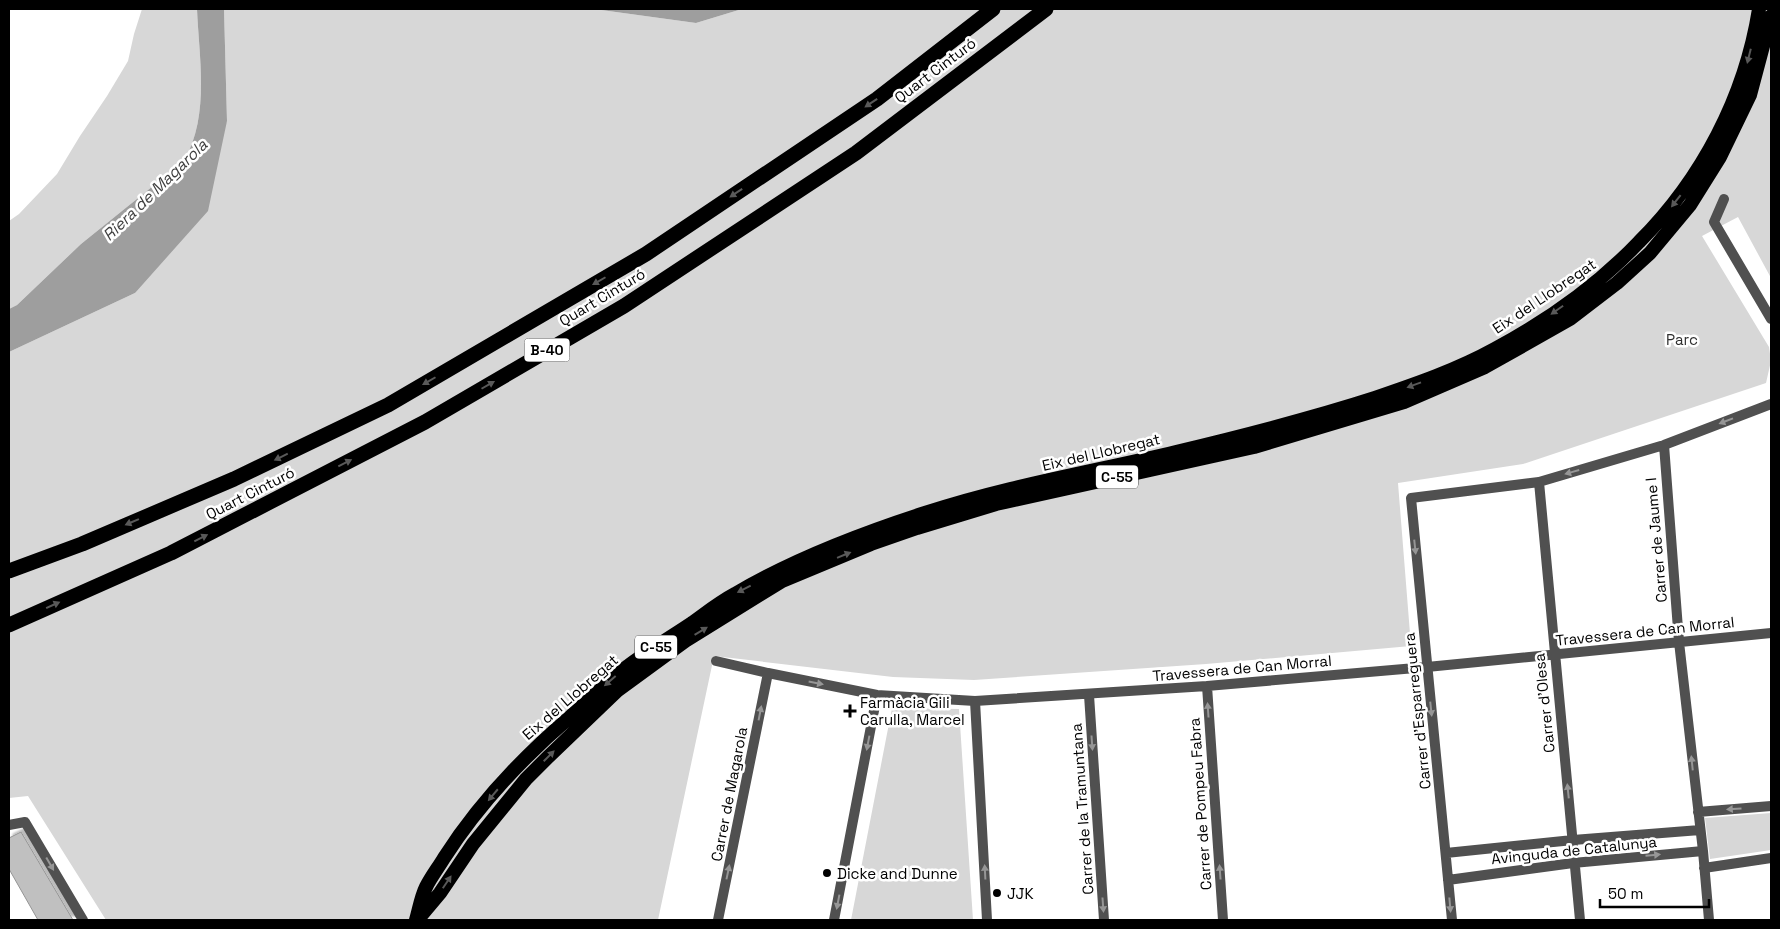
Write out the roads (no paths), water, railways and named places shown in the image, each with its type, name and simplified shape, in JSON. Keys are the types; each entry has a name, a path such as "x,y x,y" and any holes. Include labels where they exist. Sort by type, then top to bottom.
{"highway":[{"name":"Quart Cinturó","path":"9,571 82,544 234,479 388,405 646,254 876,99 993,9"},
{"name":"Quart Cinturó","path":"9,625 171,553 399,435 624,306 856,153 1046,9"},
{"name":"Eix del Llobregat","path":"416,920 425,889 459,836 496,791 537,746 627,667 734,594 787,567 858,537 927,512 1018,488 1175,452 1318,416 1414,385 1455,369 1486,354 1536,325 1615,267 1661,220 1683,192 1717,138 1724,122 1747,64 1759,9"},
{"name":"Eix del Llobregat","path":"416,920 440,893 473,844 520,786 618,690 685,641 782,582 871,544 996,504 1254,447 1404,402 1485,367 1570,318 1617,283 1650,253 1690,206 1720,157 1750,95 1771,16"}],"street":[{"path":"1724,199 1714,222 1771,319"},
{"path":"1539,482 1664,445 1771,404"},
{"name":"Carrer de Jaume I","path":"1664,445 1679,642 1704,868"},
{"name":"Carrer d'Esparreguera","path":"1452,920 1411,498 1539,482"},
{"name":"Carrer d'Olesa","path":"1539,482 1573,840 1573,863 1580,920"},
{"name":"Travessera de Can Morral","path":"716,661 877,695 974,701 1207,686 1427,667 1771,633"},
{"name":"Carrer de Magarola","path":"718,920 768,673"},
{"name":"Carrer de Pompeu Fabra","path":"1207,686 1223,920"},
{"path":"834,920 877,695"},
{"name":"Carrer de la Tramuntana","path":"1089,695 1104,920"},
{"path":"974,701 988,920"},
{"path":"1698,812 1771,806"},
{"path":"9,825 25,822 83,920"},
{"name":"Avinguda de Catalunya","path":"1446,853 1700,830"},
{"name":"Avinguda de Catalunya","path":"1448,880 1573,863 1703,851"},
{"path":"1709,920 1704,868 1771,858"}],"water":[{"name":"Riera de Magarola","path":"197,9 224,9 227,121 208,211 135,293 9,352 9,309 17,305 81,244 184,161 192,144 200,106 201,67"},
{"path":"594,9 742,9 696,23"}],"place":[{"name":"Farmàcia Gili Carulla, Marcel","path":"850,711"},
{"name":"Dicke and Dunne","path":"827,873"},
{"name":"JJK","path":"997,893"}],"park label":[{"name":"Parc","path":"1682,339"}]}
